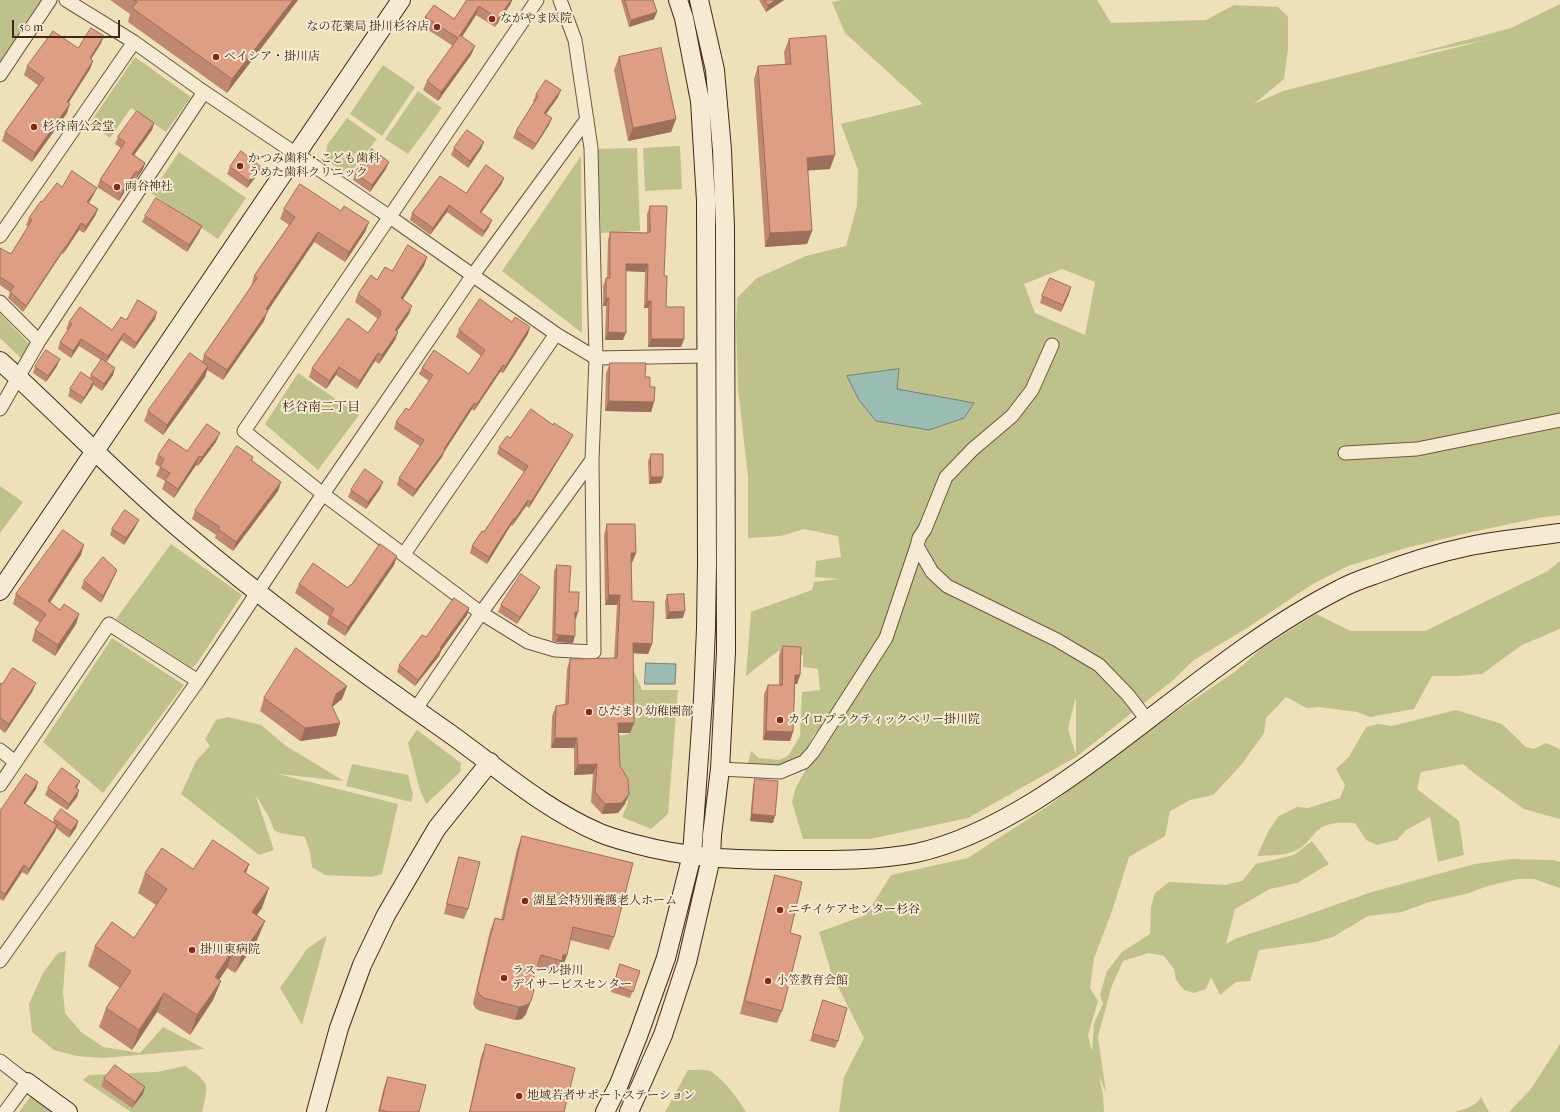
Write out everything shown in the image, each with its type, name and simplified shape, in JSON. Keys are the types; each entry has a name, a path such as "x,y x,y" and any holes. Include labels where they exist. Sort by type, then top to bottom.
{"street":[{"path":"0,75 50,0"},
{"path":"66,0 134,42 204,92 390,217 556,334 596,358 706,356"},
{"path":"0,591 96,452 296,153 401,0"},
{"path":"537,0 244,431 323,494 481,613 528,642 555,650 594,652 592,460 596,358 591,148 575,40 560,0"},
{"path":"605,1112 638,1036 666,958 692,855 702,715 706,628 706,201 700,101 684,18 678,0"},
{"path":"629,1112 639,1094 664,1035 688,962 711,858 712,835 720,769 726,652 723,173 715,70 699,0"},
{"path":"0,236 134,42"},
{"path":"0,409 39,341 204,92"},
{"path":"2,953 198,682 323,494 473,275 587,119"},
{"path":"0,302 39,341"},
{"path":"404,554 556,334"},
{"path":"720,769 780,772 804,762 813,752 886,638 919,538 925,529 946,477 973,448 1012,416 1032,390 1052,345"},
{"path":"0,361 177,526 257,593 415,710 490,762 522,789 568,818 606,836 658,850 711,858 734,860 871,859 918,852 954,842 990,826 1029,804 1080,771 1240,651 1292,616 1344,586 1409,562 1472,546 1560,533"},
{"path":"1345,453 1417,449 1560,420"},
{"path":"415,710 481,613 592,460"},
{"path":"917,546 932,572 947,586 1056,640 1099,666 1128,695 1148,721"},
{"path":"0,784 109,624 198,682"},
{"path":"0,750 15,762"},
{"path":"316,1112 339,1028 362,965 386,915 437,828 490,762"},
{"path":"0,1061 68,1112"},
{"path":"5,1112 27,1082"}],"green space":[{"path":"0,0 50,0 0,69"},
{"path":"842,0 1097,0 1111,23 1206,20 1234,5 1278,7 1288,17 1288,49 1284,79 1254,104 1283,91 1486,40 1410,55 1511,28 1560,4 1560,515 1538,518 1467,533 1406,548 1348,566 1311,585 1247,628 1194,660 1172,681 1076,757 968,818 870,839 803,839 792,802 796,787 846,699 813,736 805,755 791,767 748,765 751,751 759,758 779,760 788,756 800,736 802,692 820,690 818,669 803,667 803,655 778,651 746,676 751,612 812,590 814,582 839,579 815,577 816,561 841,557 838,536 804,529 781,536 748,538 748,477 738,389 736,325 737,298 757,278 806,256 846,246 857,206 858,170 841,124 923,104 845,33 832,2","holes":["1062,269 1095,282 1085,335 1035,313 1024,284","921,542 930,562 925,560 912,564","1075,700 1076,700 1076,755 1068,729"]},
{"path":"135,57 191,97 166,132 131,108 110,138 90,123"},
{"path":"383,65 415,87 382,136 350,114"},
{"path":"418,91 442,108 408,154 385,139"},
{"path":"347,118 377,139 348,176 326,159 327,145"},
{"path":"680,146 682,189 645,191 643,148"},
{"path":"637,148 640,231 601,233 598,149"},
{"path":"179,152 246,198 218,239 151,193"},
{"path":"581,156 582,333 502,271"},
{"path":"0,313 34,349 22,359 0,338"},
{"path":"298,373 359,415 318,470 265,424"},
{"path":"0,486 23,502 0,533"},
{"path":"171,544 242,595 198,662 192,668 116,619"},
{"path":"1560,561 1560,629 1522,645 1482,674 1432,676 1414,709 1370,717 1357,712 1319,707 1307,708 1286,697 1266,718 1264,733 1242,764 1213,795 1190,800 1170,811 1165,836 1129,857 1112,911 1094,958 1090,988 1098,1001 1088,1035 1092,1051 1094,1023 1103,1004 1100,995 1107,971 1122,952 1150,934 1151,907 1155,893 1169,882 1225,885 1242,881 1256,864 1294,855 1312,841 1329,864 1297,883 1270,889 1235,909 1226,944 1237,938 1372,892 1475,864 1512,859 1553,860 1560,862 1560,888 1534,879 1517,879 1488,886 1466,894 1429,902 1402,912 1368,916 1333,937 1315,942 1259,950 1250,981 1236,982 1220,995 1211,977 1206,989 1194,993 1184,990 1176,980 1174,969 1164,956 1148,953 1123,961 1111,988 1098,1037 1106,1093 1099,1076 1103,1095 1104,1112 839,1112 844,1077 864,1038 832,975 819,932 866,915 891,875 968,858 1051,804 1130,743 1236,671 1262,648 1316,614 1351,631 1425,631 1548,571"},
{"path":"112,638 184,685 103,793 43,742"},
{"path":"631,664 642,690 678,690 668,814 651,829 622,817 628,803 620,774 615,736 629,734 629,671"},
{"path":"1456,710 1502,724 1526,747 1534,749 1546,743 1560,749 1560,819 1524,809 1463,764 1421,772 1417,789 1459,821 1464,855 1438,862 1430,817 1406,830 1397,840 1377,845 1366,840 1355,823 1335,823 1321,828 1297,850 1278,855 1257,856 1269,830 1279,816 1297,807 1308,808 1340,798 1345,785 1336,769 1349,757 1366,727 1378,724 1392,726"},
{"path":"228,717 261,725 286,746 344,781 278,774 398,804 382,874 372,877 325,875 312,867 310,852 305,837 280,833 274,830 269,817 255,794 274,850 259,855 181,794 196,761 210,746 205,739 216,720"},
{"path":"417,730 461,763 460,772 426,804 419,787 408,743"},
{"path":"352,764 408,775 413,794 411,802 346,786"},
{"path":"327,935 302,1025 280,988 307,949"},
{"path":"66,951 63,992 65,1013 81,1032 103,1047 140,1053 163,1027 205,1049 103,1058 77,1056 54,1050 32,1032 29,1004 43,973 58,953"},
{"path":"1560,1044 1560,1112 1509,1112 1530,1090"},
{"path":"185,1066 199,1076 206,1084 206,1095 202,1112 131,1112 83,1080 89,1075 157,1072"},
{"path":"688,1070 708,1070 715,1074 740,1102 746,1112 665,1112"},
{"path":"33,1093 66,1112 19,1112"},
{"path":"1481,1097 1489,1112 1455,1112 1477,1103"}],"water":[{"path":"899,369 897,389 974,403 964,418 929,430 876,421 859,400 847,376"},
{"path":"646,663 676,664 675,684 645,684"}],"building":[{"name":"ベイシア・掛川店","path":"134,0 293,0 232,79 132,8 137,2"},
{"path":"467,0 511,0 498,19 479,6 460,35 475,46 441,92 427,81 458,38 425,17 434,5 454,19"},
{"path":"625,0 653,0 657,12 631,20"},
{"path":"765,0 776,0 768,5"},
{"path":"91,28 104,36 90,58 93,61 67,102 70,104 35,153 5,132 44,78 27,66 53,31 78,48"},
{"path":"826,36 835,155 807,158 812,231 770,233 758,66 791,64 789,39"},
{"path":"661,48 676,119 633,128 619,57"},
{"path":"546,80 561,90 544,113 552,118 536,144 516,131 538,96 536,95"},
{"path":"137,111 154,123 132,154 145,163 138,173 136,171 121,194 100,180 125,142 118,137"},
{"path":"467,130 484,142 470,161 454,148"},
{"path":"372,149 389,162 372,185 355,173"},
{"path":"241,151 261,167 249,181 230,167"},
{"path":"486,165 504,178 480,212 492,220 484,231 449,205 433,228 412,213 440,176 466,193"},
{"path":"72,171 97,188 87,202 98,209 86,226 81,223 26,306 10,292 14,286 0,277 0,248 11,254 32,220 29,218 41,201 42,202 57,183 62,187"},
{"path":"300,184 341,211 344,206 369,222 349,252 318,232 266,309 268,311 227,370 204,355 257,278 254,276 295,217 284,209"},
{"path":"156,198 202,226 189,245 145,216"},
{"path":"650,206 667,206 664,276 667,276 666,307 684,307 684,339 651,339 651,301 647,301 648,264 626,264 626,333 608,332 609,298 606,298 606,278 610,278 610,232 650,232"},
{"path":"408,245 427,257 401,298 412,306 395,330 398,332 382,355 378,353 360,381 339,367 329,381 312,368 348,318 368,333 381,314 381,311 358,294 371,275 377,280 385,267 392,271"},
{"path":"1050,278 1071,287 1063,305 1042,296"},
{"path":"480,299 512,322 515,317 530,327 505,367 503,365 477,404 474,403 444,449 445,450 416,490 399,478 424,440 396,422 406,408 409,410 433,375 422,368 434,350 469,374 485,350 459,330"},
{"path":"138,300 157,312 136,343 124,333 108,356 81,339 73,351 60,342 72,324 69,322 80,307 112,330 121,317 126,320"},
{"path":"46,350 60,359 48,376 35,367"},
{"path":"190,353 208,366 167,425 148,411"},
{"path":"102,359 115,368 104,384 91,375"},
{"path":"610,363 646,363 645,377 650,377 650,387 655,387 654,402 609,401"},
{"path":"81,372 94,381 84,398 70,389"},
{"path":"531,409 553,425 554,423 573,435 531,502 528,500 515,519 514,518 489,557 472,546 482,531 484,532 528,466 499,447 507,436 510,438"},
{"path":"207,424 220,433 202,457 199,456 178,489 165,480 170,473 160,467 164,459 158,455 169,439 187,451"},
{"path":"237,446 253,457 251,460 281,482 236,542 218,529 220,527 195,511"},
{"path":"651,454 663,454 663,477 651,477"},
{"path":"365,469 383,482 368,502 351,490"},
{"path":"125,510 139,520 126,538 112,529"},
{"path":"607,524 635,524 636,553 631,553 632,601 654,602 652,644 633,643 634,723 618,723 620,766 628,779 629,794 622,803 605,804 595,792 597,764 578,765 577,738 555,738 556,706 568,704 570,659 617,658 620,595 609,595"},
{"path":"63,530 84,545 48,601 60,610 64,604 79,614 58,645 35,630 46,614 16,594"},
{"path":"380,544 397,556 348,627 330,615 334,609 299,584 313,563 348,588"},
{"path":"103,557 117,570 103,596 84,581"},
{"path":"557,565 571,566 569,592 579,592 578,612 575,612 575,636 555,634"},
{"path":"521,574 540,587 520,617 501,605"},
{"path":"684,594 685,611 669,612 667,595"},
{"path":"454,598 469,608 418,680 399,665 422,635 426,637"},
{"path":"783,646 801,647 800,675 795,675 793,732 766,731 768,685 782,685"},
{"path":"296,648 347,686 336,694 332,706 340,723 305,728 264,698"},
{"path":"13,668 36,683 9,724 0,718 0,683 2,684"},
{"path":"62,768 80,781 75,787 79,790 69,804 48,788"},
{"path":"26,774 38,782 24,803 57,825 29,869 24,865 5,894 0,891 0,811"},
{"path":"755,779 778,781 775,816 752,814"},
{"path":"61,809 78,821 71,831 54,819"},
{"path":"522,836 633,863 614,937 573,927 567,955 563,955 562,961 541,955 531,986 534,990 531,1001 527,1005 519,1007 484,998 477,990 495,918 503,920"},
{"name":"掛川東病院","path":"213,840 249,864 244,872 269,888 252,912 265,921 242,954 234,948 215,977 221,981 197,1015 164,993 139,1030 106,1008 131,971 95,946 112,922 134,938 167,889 145,873 162,848 193,869"},
{"path":"459,857 480,862 468,909 447,904"},
{"path":"775,875 802,882 790,933 801,936 782,1011 745,1001"},
{"path":"620,964 640,971 633,992 614,985"},
{"path":"823,1000 847,1008 838,1041 813,1034"},
{"name":"地域若者サポートステーション","path":"486,1044 575,1068 564,1112 470,1112"},
{"path":"115,1065 145,1087 135,1102 104,1079"},
{"path":"388,1077 426,1085 419,1112 388,1112 380,1110"}],"place":[{"name":"ながやま医院","path":"492,19"},
{"name":"なの花薬局 掛川杉谷店","path":"437,27"},
{"name":"ベイシア・掛川店","path":"216,57"},
{"name":"杉谷南公会堂","path":"34,127"},
{"name":"かつみ歯科・こども歯科 うめた歯科クリニック","path":"240,166"},
{"name":"両谷神社","path":"117,187"},
{"name":"ひだまり幼稚園部","path":"589,712"},
{"name":"カイロプラクティックベリー掛川院","path":"780,720"},
{"name":"湖星会特別養護老人ホーム","path":"525,901"},
{"name":"ニチイケアセンター杉谷","path":"780,910"},
{"name":"掛川東病院","path":"192,950"},
{"name":"ラスール掛川 デイサービスセンター","path":"504,978"},
{"name":"小笠教育会館","path":"768,981"},
{"name":"地域若者サポートステーション","path":"519,1096"}],"district":[{"name":"杉谷南二丁目","path":"321,408"}]}
